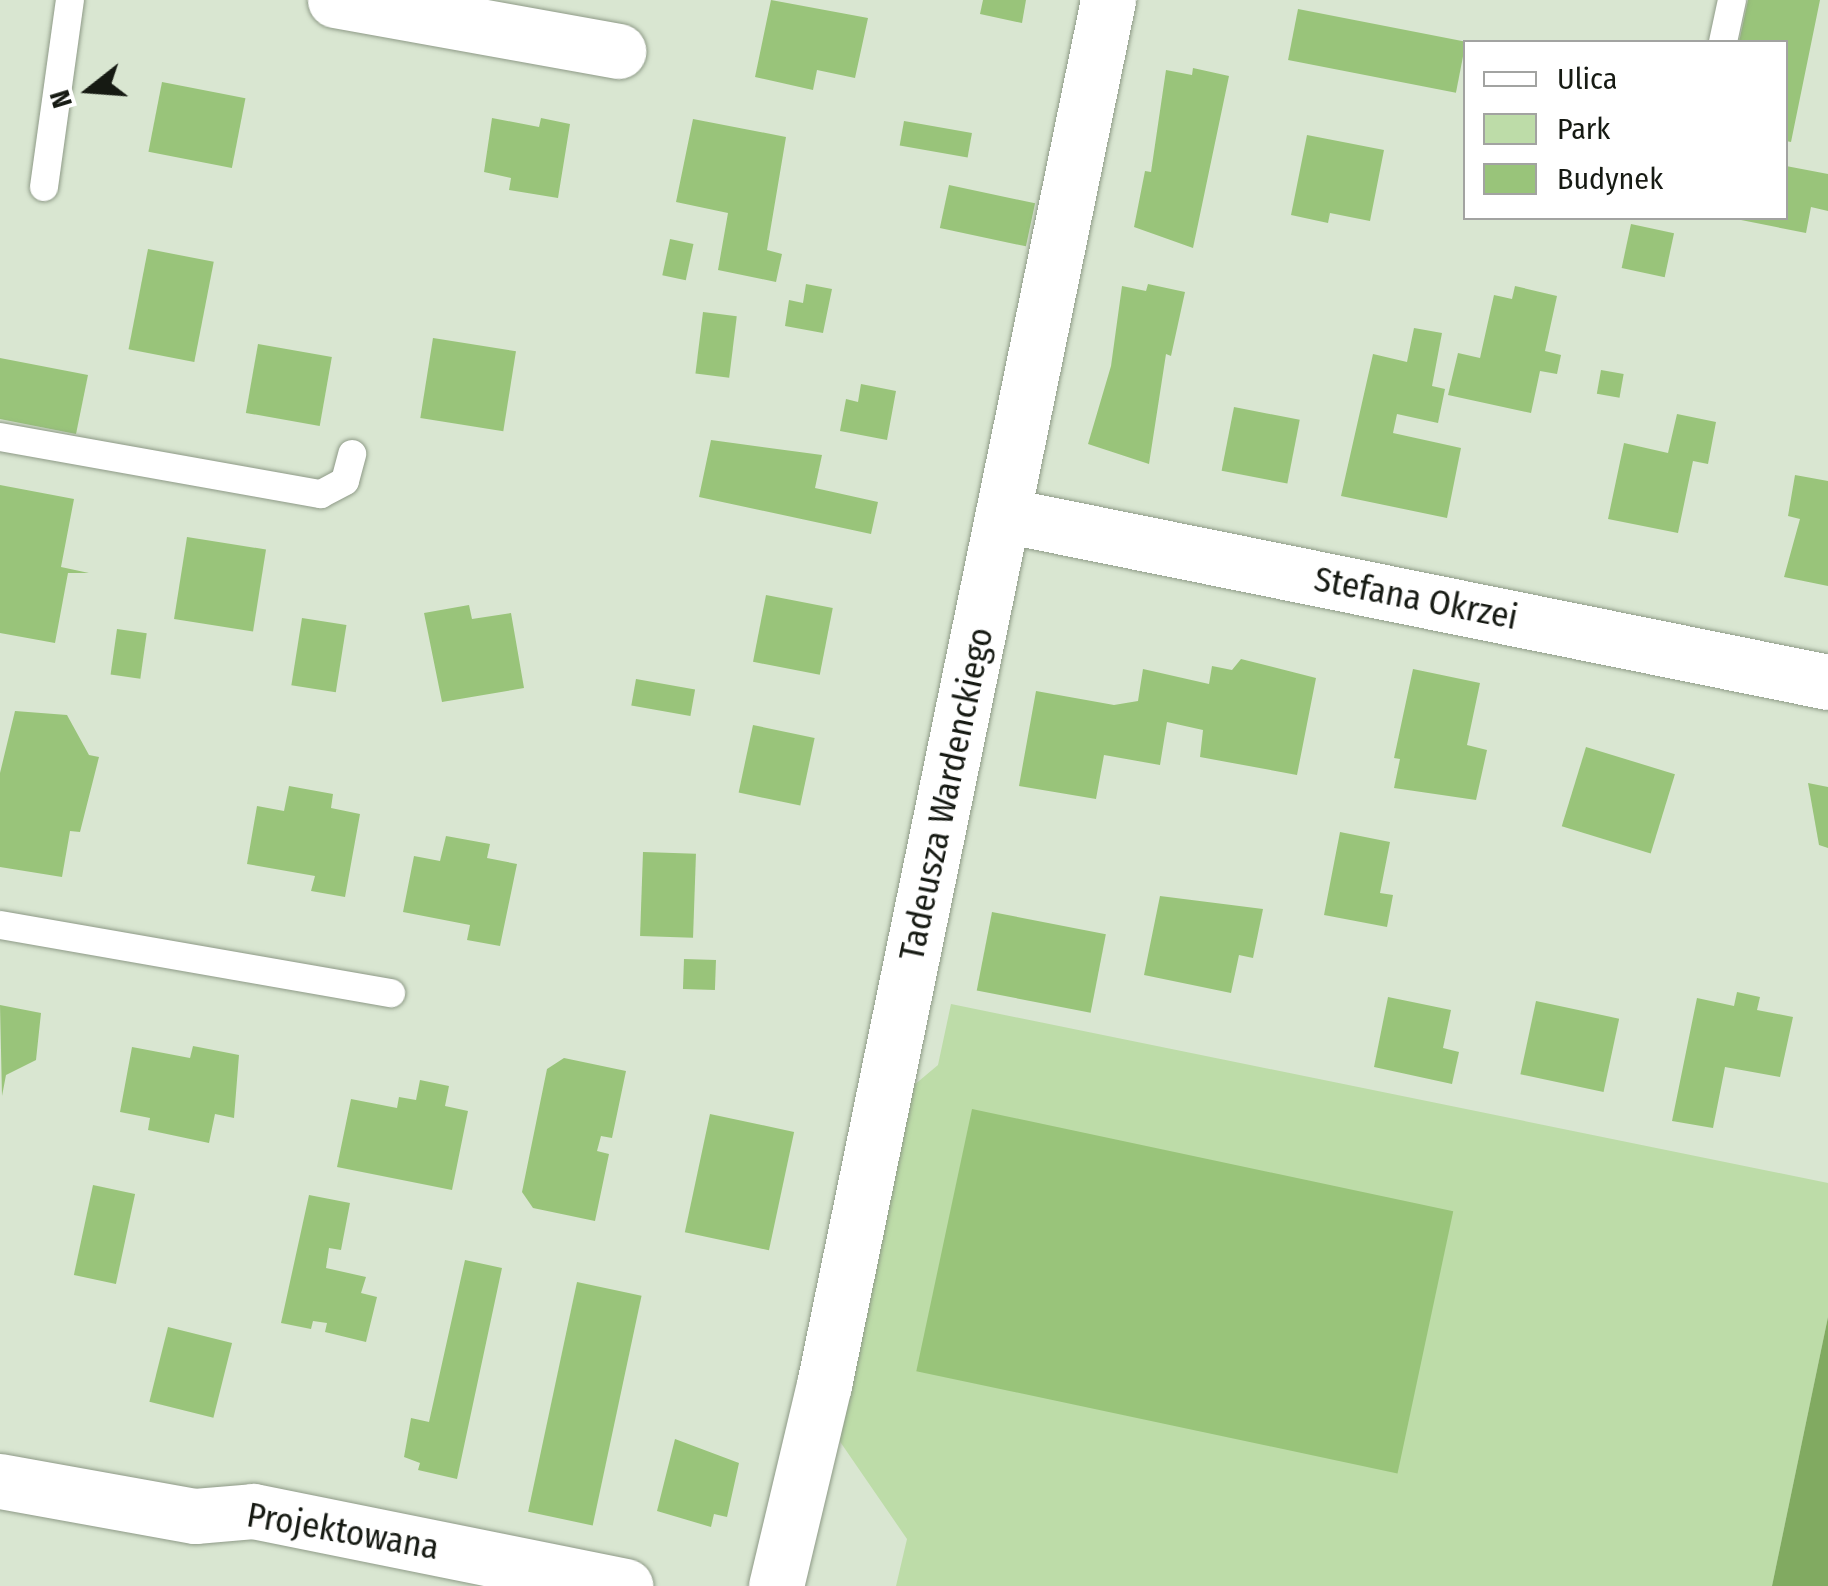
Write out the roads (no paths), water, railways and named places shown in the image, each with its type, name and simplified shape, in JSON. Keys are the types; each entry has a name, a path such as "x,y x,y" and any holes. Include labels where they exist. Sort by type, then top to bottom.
{"street":[{"path":"335,0 618,51"},
{"name":"Tadeusza Wardenckiego","path":"776,1586 1004,515 1108,0"},
{"name":"Stefana Okrzei","path":"1004,515 1828,682"},
{"name":"Projektowana","path":"0,1480 195,1516 252,1511 626,1586"}],"lane":[{"path":"44,187 70,0"},
{"path":"1722,40 1732,0"},
{"path":"0,437 321,494 346,481 352,454"},
{"path":"0,925 391,993"}]}
